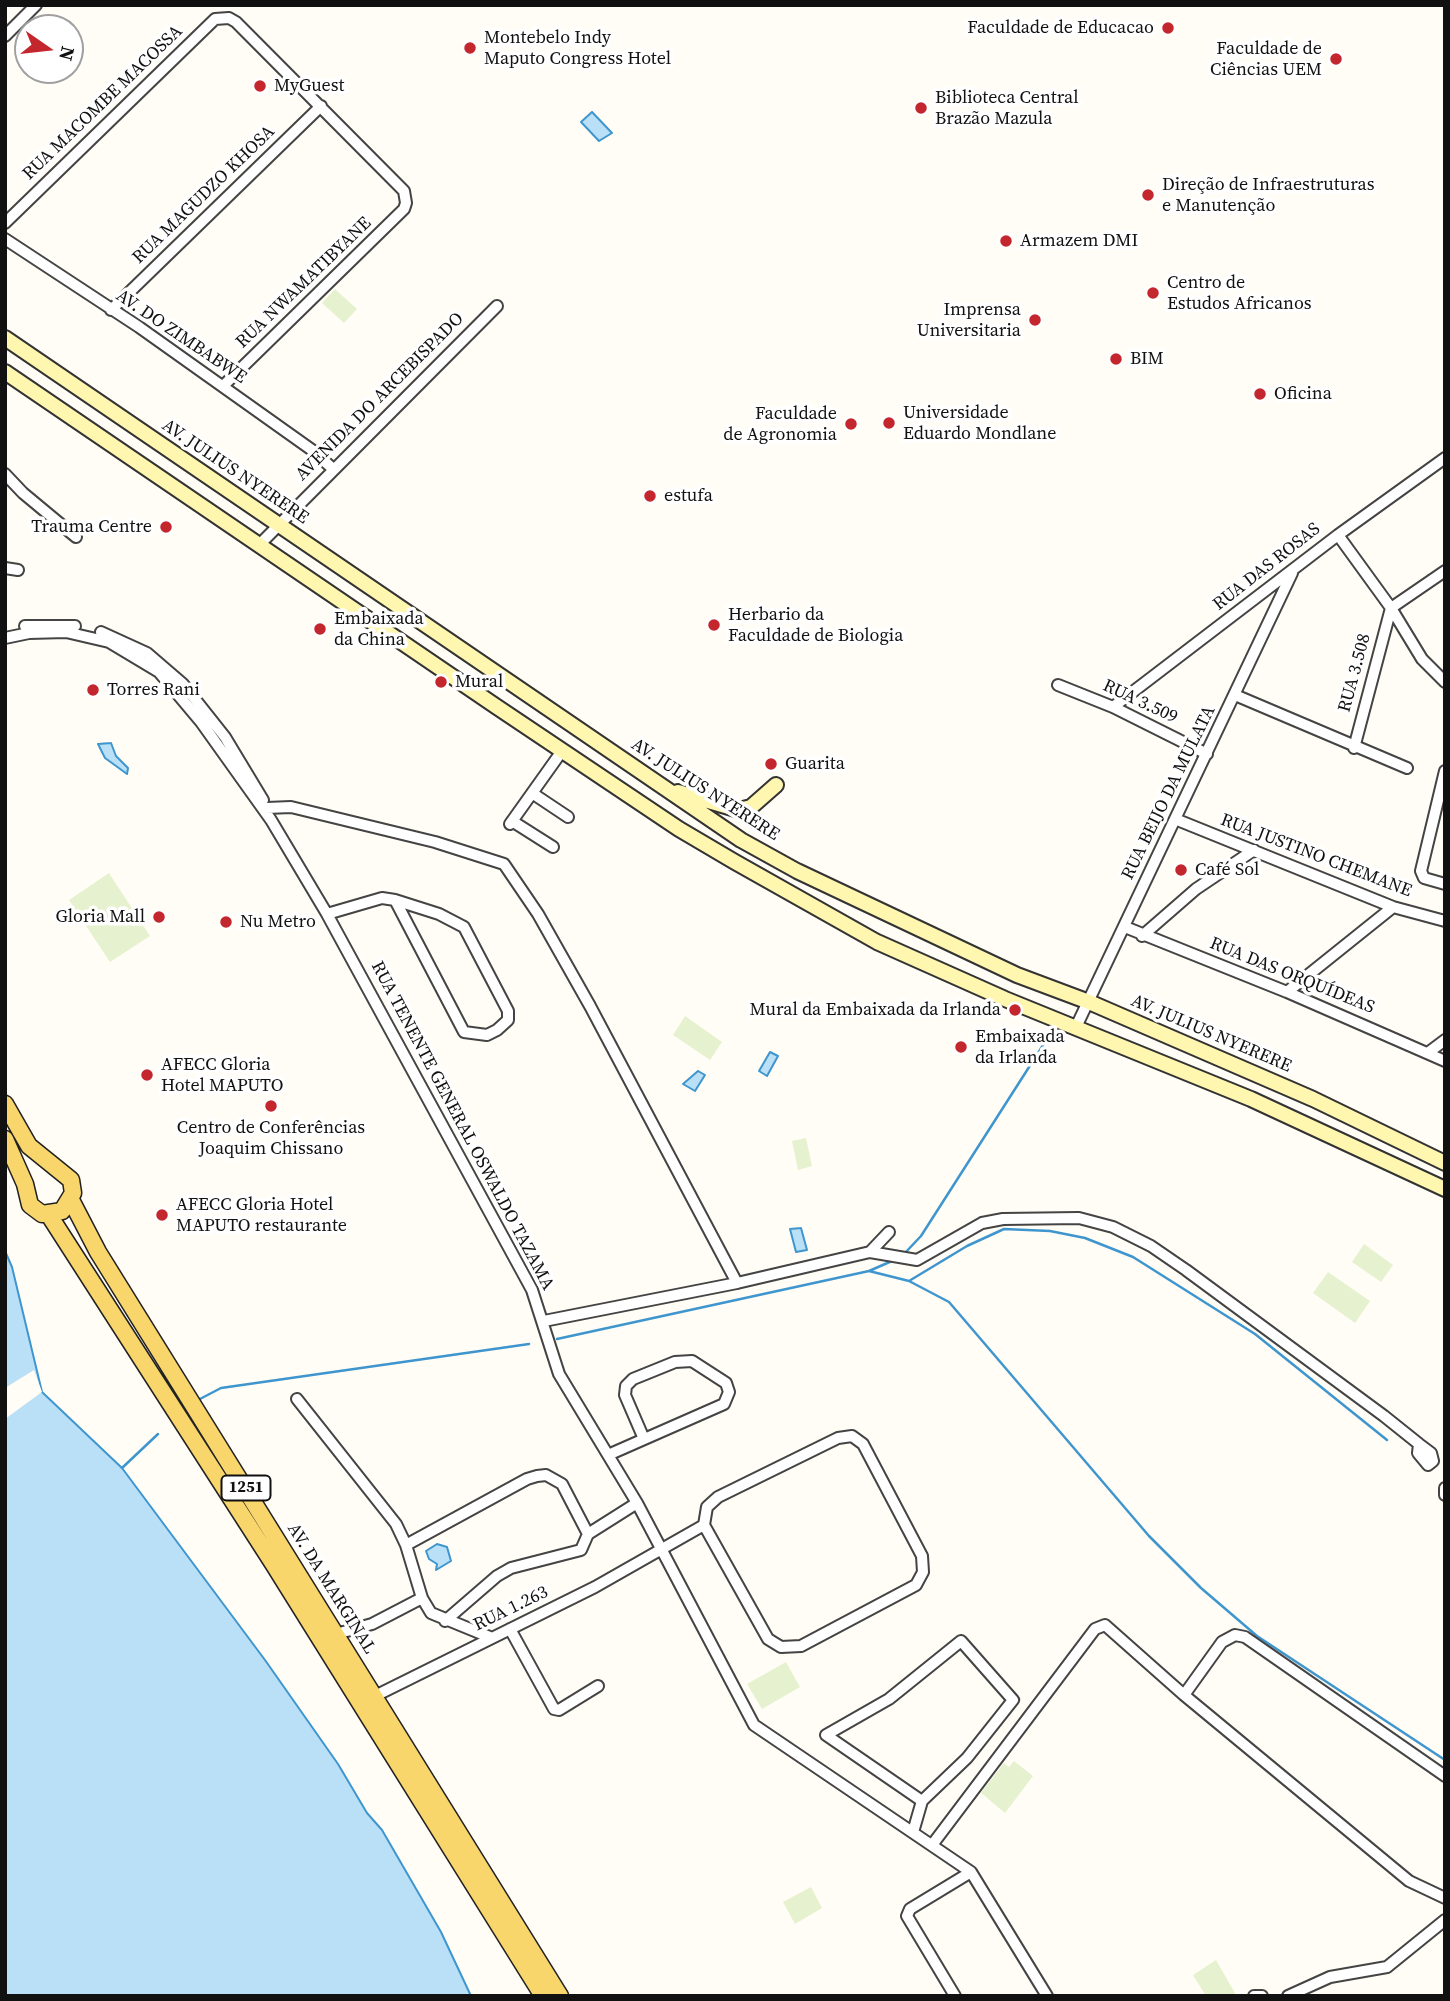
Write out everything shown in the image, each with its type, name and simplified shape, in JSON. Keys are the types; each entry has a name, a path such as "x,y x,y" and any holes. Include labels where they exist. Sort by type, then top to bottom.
{"main road":[{"name":"AV. JULIUS NYERERE","path":"5,338 741,840 797,871 1017,975 1313,1099 1445,1163"},
{"path":"5,372 562,751 679,829 750,870 877,942 1263,1104 1445,1189"},
{"path":"670,792 739,810 751,807 776,785"},
{"path":"5,1104 29,1146 38,1156 59,1168"},
{"name":"AV. DA MARGINAL","path":"5,1139 26,1184 30,1205 49,1215 81,1260 560,1996"},
{"path":"26,1184 29,1176 43,1167 59,1168"},
{"name":"AV. DA MARGINAL","path":"59,1168 71,1180 71,1200 98,1252 375,1696 387,1731 543,1996"},
{"path":"49,1215 62,1211 71,1200"}],"street":[{"path":"5,36 37,5"},
{"name":"RUA MACOMBE MACOSSA","path":"5,223 215,19 229,18 321,106"},
{"name":"RUA NWAMATIBYANE","path":"223,386 404,209 404,191 321,106"},
{"name":"RUA MAGUDZO KHOSA","path":"111,310 321,106"},
{"name":"AV. DO ZIMBABWE","path":"5,239 223,386 332,468"},
{"name":"AVENIDA DO ARCEBISPADO","path":"260,544 332,468 497,306"},
{"name":"RUA DAS ROSAS","path":"1113,707 1292,573 1338,535 1445,458"},
{"path":"5,474 23,493 76,537"},
{"path":"1338,535 1391,608 1422,659 1445,682"},
{"path":"5,568 18,570"},
{"path":"1391,608 1445,571"},
{"name":"RUA BEIJO DA MULATA","path":"1076,1027 1292,573"},
{"name":"RUA 3.508","path":"1354,748 1391,608"},
{"name":"RUA TENENTE GENERAL OSWALDO TAZAMA","path":"5,631 29,626 67,625 113,636 147,653 198,700 245,768 518,1262 544,1321 559,1374 637,1503 754,1725 971,1872 1046,1996"},
{"name":"RUA TENENTE GENERAL OSWALDO TAZAMA","path":"5,638 29,633 87,635 109,642 143,661 175,689 269,814"},
{"name":"RUA 3.509","path":"1058,685 1113,707 1207,754"},
{"path":"1235,695 1406,768"},
{"path":"553,847 511,823 562,751"},
{"path":"1445,771 1421,871 1424,878 1445,884"},
{"path":"532,793 568,817"},
{"path":"269,814 292,807 435,842 504,864 538,914 590,1006 737,1283"},
{"name":"RUA JUSTINO CHEMANE","path":"1175,820 1393,907 1445,921"},
{"path":"1142,936 1196,889 1254,850"},
{"path":"327,914 372,900 396,900 439,914 464,927 509,1012 508,1020 497,1030 474,1035 464,1032 396,900"},
{"path":"1287,992 1393,907"},
{"name":"RUA DAS ORQUÍDEAS","path":"1125,927 1287,992 1445,1061"},
{"path":"1429,1052 1445,1040"},
{"path":"544,1321 737,1283 870,1252 917,1260 982,1223 1003,1219 1079,1218 1113,1227 1151,1246 1419,1444"},
{"path":"870,1252 889,1232"},
{"path":"720,1286 727,1273 726,1259"},
{"path":"608,1455 724,1404 729,1392 726,1383 692,1361 675,1362 629,1381 625,1395 644,1439"},
{"path":"297,1399 383,1505 406,1545 422,1598 431,1613 492,1638"},
{"path":"852,1436 863,1444 922,1556 923,1572 916,1585 801,1646 781,1647 768,1639 704,1525 707,1507 718,1497 838,1438 852,1436"},
{"path":"406,1545 527,1479 546,1475 568,1490 588,1534"},
{"path":"1445,1488 1445,1495"},
{"path":"445,1621 511,1568 581,1550 588,1534 637,1503"},
{"name":"RUA 1.263","path":"375,1696 595,1587 704,1525"},
{"path":"336,1634 372,1624 422,1598"},
{"path":"932,1845 1100,1625 1110,1626 1184,1695 1409,1881 1445,1898"},
{"path":"510,1629 554,1709 559,1710 598,1686"},
{"path":"1184,1695 1222,1642 1235,1635 1245,1637 1445,1776"},
{"path":"913,1832 922,1801 967,1758 1013,1700 961,1642 888,1699 826,1735 922,1801"},
{"path":"956,1996 908,1921 908,1912 971,1872"},
{"path":"1288,1996 1330,1978 1387,1968 1445,1920"},
{"path":"1254,1996 1262,1996"}],"green space":[{"path":"335,289 357,309 344,323 322,303"},
{"path":"109,873 150,936 110,962 69,900"},
{"path":"685,1016 722,1042 710,1060 673,1035"},
{"path":"806,1138 812,1166 798,1170 792,1141"},
{"path":"1364,1244 1393,1265 1381,1282 1352,1262"},
{"path":"1328,1272 1370,1301 1355,1323 1313,1293"},
{"path":"786,1662 800,1687 762,1709 747,1684"},
{"path":"1014,1761 1033,1776 1005,1813 981,1793 1004,1763 1009,1767"},
{"path":"811,1887 822,1908 795,1924 783,1902"},
{"path":"1216,1960 1235,1993 1231,1996 1206,1996 1193,1975"}],"water":[{"path":"592,112 612,133 599,141 581,122"},
{"path":"111,743 116,756 128,768 127,774 105,758 98,744"},
{"path":"770,1052 778,1056 767,1076 759,1071"},
{"path":"698,1071 705,1075 695,1091 683,1084"},
{"path":"801,1228 807,1250 796,1252 790,1229"},
{"path":"5,1251 12,1267 42,1392 122,1468 265,1660 338,1764 367,1813 382,1830 441,1932 471,1996 5,1996"},
{"path":"437,1544 447,1547 451,1561 436,1570 437,1564 429,1559 426,1551"}],"pier":[{"path":"34,1370 42,1392 5,1419 5,1388"}],"waterway":[{"path":"904,1254 921,1236 1047,1039"},
{"path":"909,1281 967,1246 1004,1229 1050,1231 1085,1238 1133,1257 1255,1334 1387,1440"},
{"path":"557,1339 869,1271 892,1261"},
{"path":"869,1271 909,1281 949,1302 1149,1536 1201,1588 1257,1636 1445,1760"},
{"path":"198,1400 221,1388 529,1344"},
{"path":"122,1468 158,1434"}],"place":[{"name":"Faculdade de Educacao","path":"1168,28"},
{"name":"Montebelo Indy Maputo Congress Hotel","path":"470,48"},
{"name":"Faculdade de Ciências UEM","path":"1336,59"},
{"name":"MyGuest","path":"260,86"},
{"name":"Biblioteca Central Brazão Mazula","path":"921,108"},
{"name":"Direção de Infraestruturas e Manutenção","path":"1148,195"},
{"name":"Armazem DMI","path":"1006,241"},
{"name":"Centro de Estudos Africanos","path":"1153,293"},
{"name":"Imprensa Universitaria","path":"1035,320"},
{"name":"BIM","path":"1116,359"},
{"name":"Oficina","path":"1260,394"},
{"name":"Universidade Eduardo Mondlane","path":"889,423"},
{"name":"Faculdade de Agronomia","path":"851,424"},
{"name":"estufa","path":"650,496"},
{"name":"Trauma Centre","path":"166,527"},
{"name":"Herbario da Faculdade de Biologia","path":"714,625"},
{"name":"Embaixada da China","path":"320,629"},
{"name":"Mural","path":"441,682"},
{"name":"Torres Rani","path":"93,690"},
{"name":"Guarita","path":"771,764"},
{"name":"Café Sol","path":"1181,870"},
{"name":"Gloria Mall","path":"159,917"},
{"name":"Nu Metro","path":"226,922"},
{"name":"Mural da Embaixada da Irlanda","path":"1015,1010"},
{"name":"Embaixada da Irlanda","path":"961,1047"},
{"name":"AFECC Gloria Hotel MAPUTO","path":"147,1075"},
{"name":"Centro de Conferências Joaquim Chissano","path":"271,1106"},
{"name":"AFECC Gloria Hotel MAPUTO restaurante","path":"162,1215"}]}
